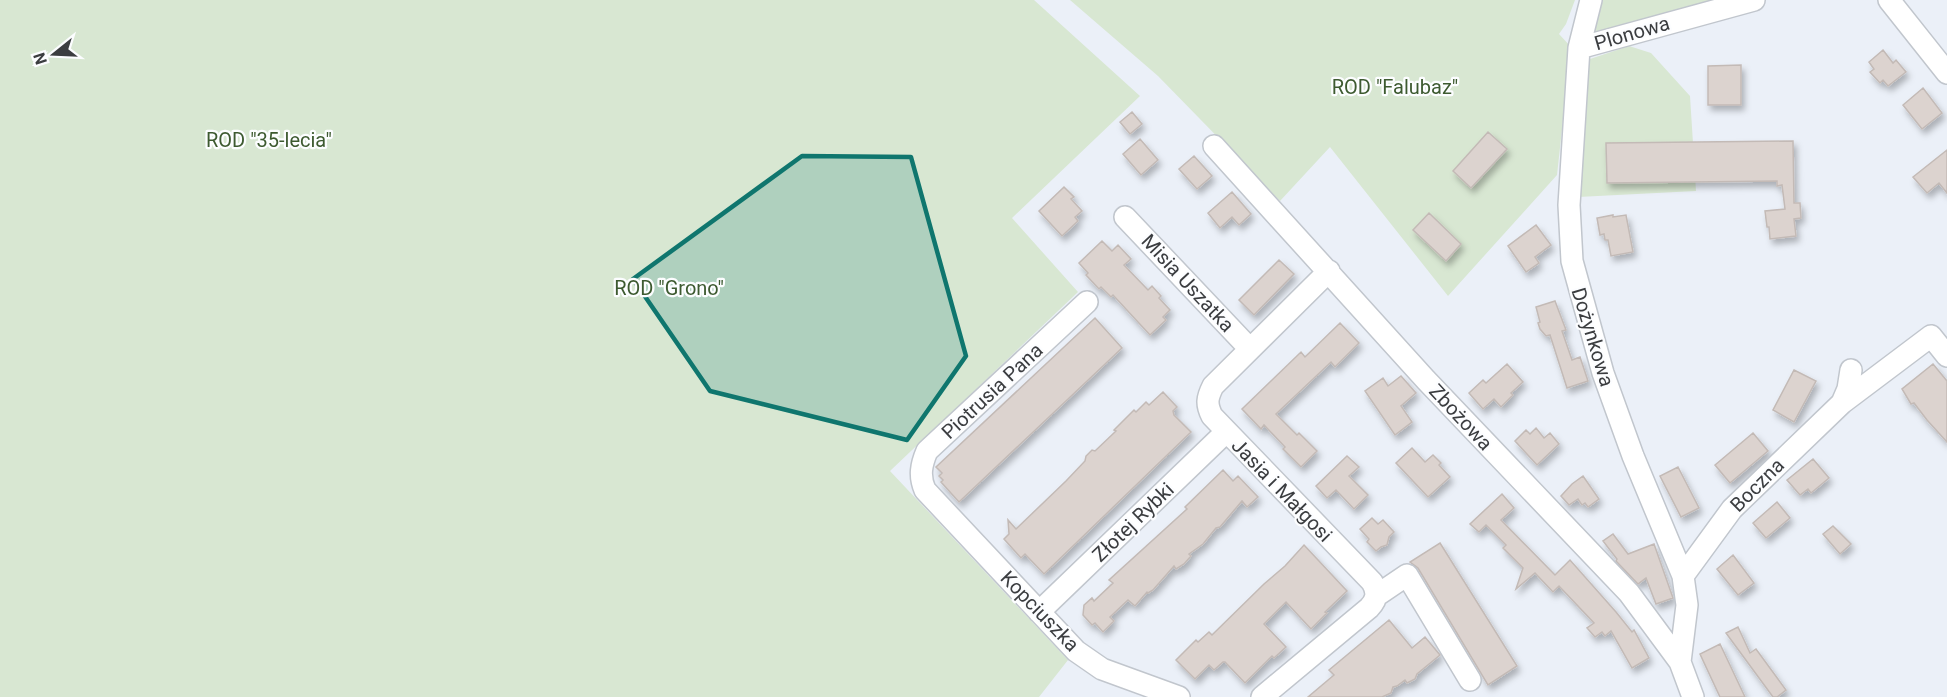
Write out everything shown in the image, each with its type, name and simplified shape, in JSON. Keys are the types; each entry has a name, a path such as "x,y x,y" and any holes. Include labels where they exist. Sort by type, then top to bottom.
{"street":[{"name":"Dożynkowa","path":"1591,0 1579,48 1569,205 1572,261 1590,331 1618,415 1683,576 1687,605 1680,662"},
{"name":"Plonowa","path":"1579,48 1754,0"},
{"path":"1889,0 1947,73"},
{"name":"Zbożowa","path":"1214,146 1329,270 1426,380 1629,593 1680,662 1693,697"},
{"name":"Misia Uszatka","path":"1125,217 1250,349"},
{"name":"Jasia i Małgosi","path":"1329,270 1214,386 1207,397 1207,406 1212,416 1226,432 1372,582 1376,589 1376,596"},
{"name":"Piotrusia Pana","path":"925,490 921,482 921,470 927,451 1087,302"},
{"name":"Boczna","path":"1683,576 1732,509 1842,403 1931,336 1947,356"},
{"name":"Boczna","path":"1842,403 1848,389 1851,370"},
{"name":"Złotej Rybki","path":"1039,612 1226,432"},
{"name":"Kopciuszka","path":"925,490 1076,651 1102,669 1169,696"},
{"path":"1262,697 1369,608 1376,596 1407,575 1470,680"}],"highlighted area":[{"path":"802,156 911,157 966,356 907,440 710,391 633,279"}],"green space":[{"name":"ROD \"Grono\"","path":"0,0 1034,0 1140,96 1012,218 1078,292 890,471 1068,660 1039,697 0,697"},
{"name":"ROD \"Falubaz\"","path":"1070,0 1575,0 1566,24 1559,34 1571,47 1557,175 1448,296 1330,147 1280,201 1158,76"},
{"path":"1603,0 1717,0 1592,34"},
{"path":"1629,46 1651,53 1690,96 1696,191 1578,197 1587,60"}],"building":[{"path":"1883,50 1893,63 1896,60 1906,72 1888,86 1883,80 1880,83 1870,72 1874,69 1869,62"},
{"path":"1741,65 1741,105 1708,105 1708,66"},
{"path":"1923,88 1942,113 1922,129 1903,105"},
{"path":"1132,112 1142,124 1130,134 1120,122"},
{"path":"1488,132 1507,149 1471,188 1453,171"},
{"path":"1140,139 1158,160 1141,175 1123,154"},
{"path":"1793,141 1794,203 1800,203 1801,218 1794,219 1796,236 1770,239 1765,211 1785,209 1782,185 1777,186 1777,181 1607,183 1606,143"},
{"path":"1947,150 1947,193 1939,183 1927,193 1913,177"},
{"path":"1194,156 1212,176 1197,189 1179,169"},
{"path":"1064,187 1074,197 1071,199 1082,211 1075,217 1078,221 1062,236 1039,211"},
{"path":"1232,192 1251,214 1239,225 1232,217 1220,228 1208,213"},
{"path":"1429,213 1461,244 1446,261 1413,230"},
{"path":"1613,215 1613,217 1626,215 1633,252 1611,256 1608,240 1605,240 1604,234 1600,235 1597,218"},
{"path":"1536,225 1551,245 1535,257 1539,263 1526,272 1508,246"},
{"path":"1102,241 1112,251 1118,245 1131,259 1124,265 1148,290 1152,286 1170,310 1163,317 1166,320 1150,335 1113,295 1111,297 1101,287 1099,289 1079,263"},
{"path":"1279,260 1294,274 1254,315 1239,300"},
{"path":"1555,301 1566,330 1562,331 1572,360 1580,357 1588,381 1567,388 1550,335 1546,336 1538,323 1540,322 1536,307"},
{"path":"1095,318 1122,348 959,502 941,482 943,480 939,476 942,473 936,467"},
{"path":"1340,323 1359,343 1335,367 1331,362 1276,414 1317,451 1301,467 1264,425 1261,429 1242,409 1301,352 1305,357"},
{"path":"1507,364 1523,382 1501,407 1494,399 1483,409 1469,393 1483,380 1486,383"},
{"path":"1933,364 1947,381 1947,442 1914,403 1911,404 1902,389"},
{"path":"1794,370 1816,381 1794,422 1773,410"},
{"path":"1401,376 1416,393 1401,406 1412,422 1395,435 1365,391 1383,378 1388,386"},
{"path":"1163,392 1177,407 1173,411 1174,415 1191,432 1044,574 1025,554 1021,558 1004,539 1009,534 1008,520 1016,529 1066,481 1092,450 1095,451 1116,431 1114,430 1134,410 1136,412 1146,402 1149,405"},
{"path":"1536,428 1544,438 1550,433 1559,444 1537,465 1515,441 1526,430 1530,434"},
{"path":"1753,433 1768,451 1730,483 1715,465"},
{"path":"1412,448 1425,462 1433,455 1450,477 1428,497 1396,463"},
{"path":"1347,456 1359,467 1349,476 1368,495 1354,509 1336,490 1327,498 1316,486"},
{"path":"1813,459 1829,478 1811,493 1808,489 1800,495 1787,480"},
{"path":"1678,467 1699,508 1681,517 1660,476"},
{"path":"1223,470 1233,481 1238,476 1258,497 1247,507 1242,501 1203,544 1189,554 1191,556 1184,564 1176,569 1174,566 1135,606 1128,600 1110,617 1114,621 1103,632 1095,623 1092,625 1083,615 1084,605 1092,598 1094,601 1113,583 1109,580 1187,509 1185,507"},
{"path":"1583,476 1599,499 1588,507 1585,503 1582,505 1578,499 1569,505 1561,496"},
{"path":"1502,494 1514,508 1501,520 1555,575 1570,560 1632,632 1634,630 1649,658 1632,668 1611,631 1605,636 1602,632 1595,637 1587,628 1594,623 1559,586 1553,592 1535,573 1516,589 1523,568 1503,548 1506,545 1486,525 1479,532 1470,524"},
{"path":"1777,502 1790,518 1766,538 1753,523"},
{"path":"1372,518 1378,524 1383,520 1394,532 1389,537 1387,545 1376,551 1367,542 1369,539 1360,529"},
{"path":"1833,526 1851,544 1840,554 1823,534"},
{"path":"1613,534 1628,554 1654,544 1673,598 1656,604 1646,578 1638,584 1616,561 1617,559 1603,541"},
{"path":"1440,543 1517,666 1488,685 1418,568 1410,562"},
{"path":"1304,545 1347,591 1311,629 1286,602 1264,624 1286,647 1274,658 1272,656 1245,683 1225,662 1214,670 1209,665 1195,679 1176,660 1196,640 1198,642 1209,632 1212,635"},
{"path":"1733,555 1754,583 1738,595 1717,569"},
{"path":"1389,620 1412,648 1425,637 1440,655 1417,674 1415,679 1407,683 1405,680 1393,687 1391,693 1382,697 1308,697 1334,675 1329,670"},
{"path":"1738,627 1750,653 1756,649 1786,690 1777,697 1773,697 1726,633"},
{"path":"1720,644 1745,697 1720,697 1700,654"}],"park label":[{"name":"ROD \"35-lecia\"","path":"269,140"}]}
